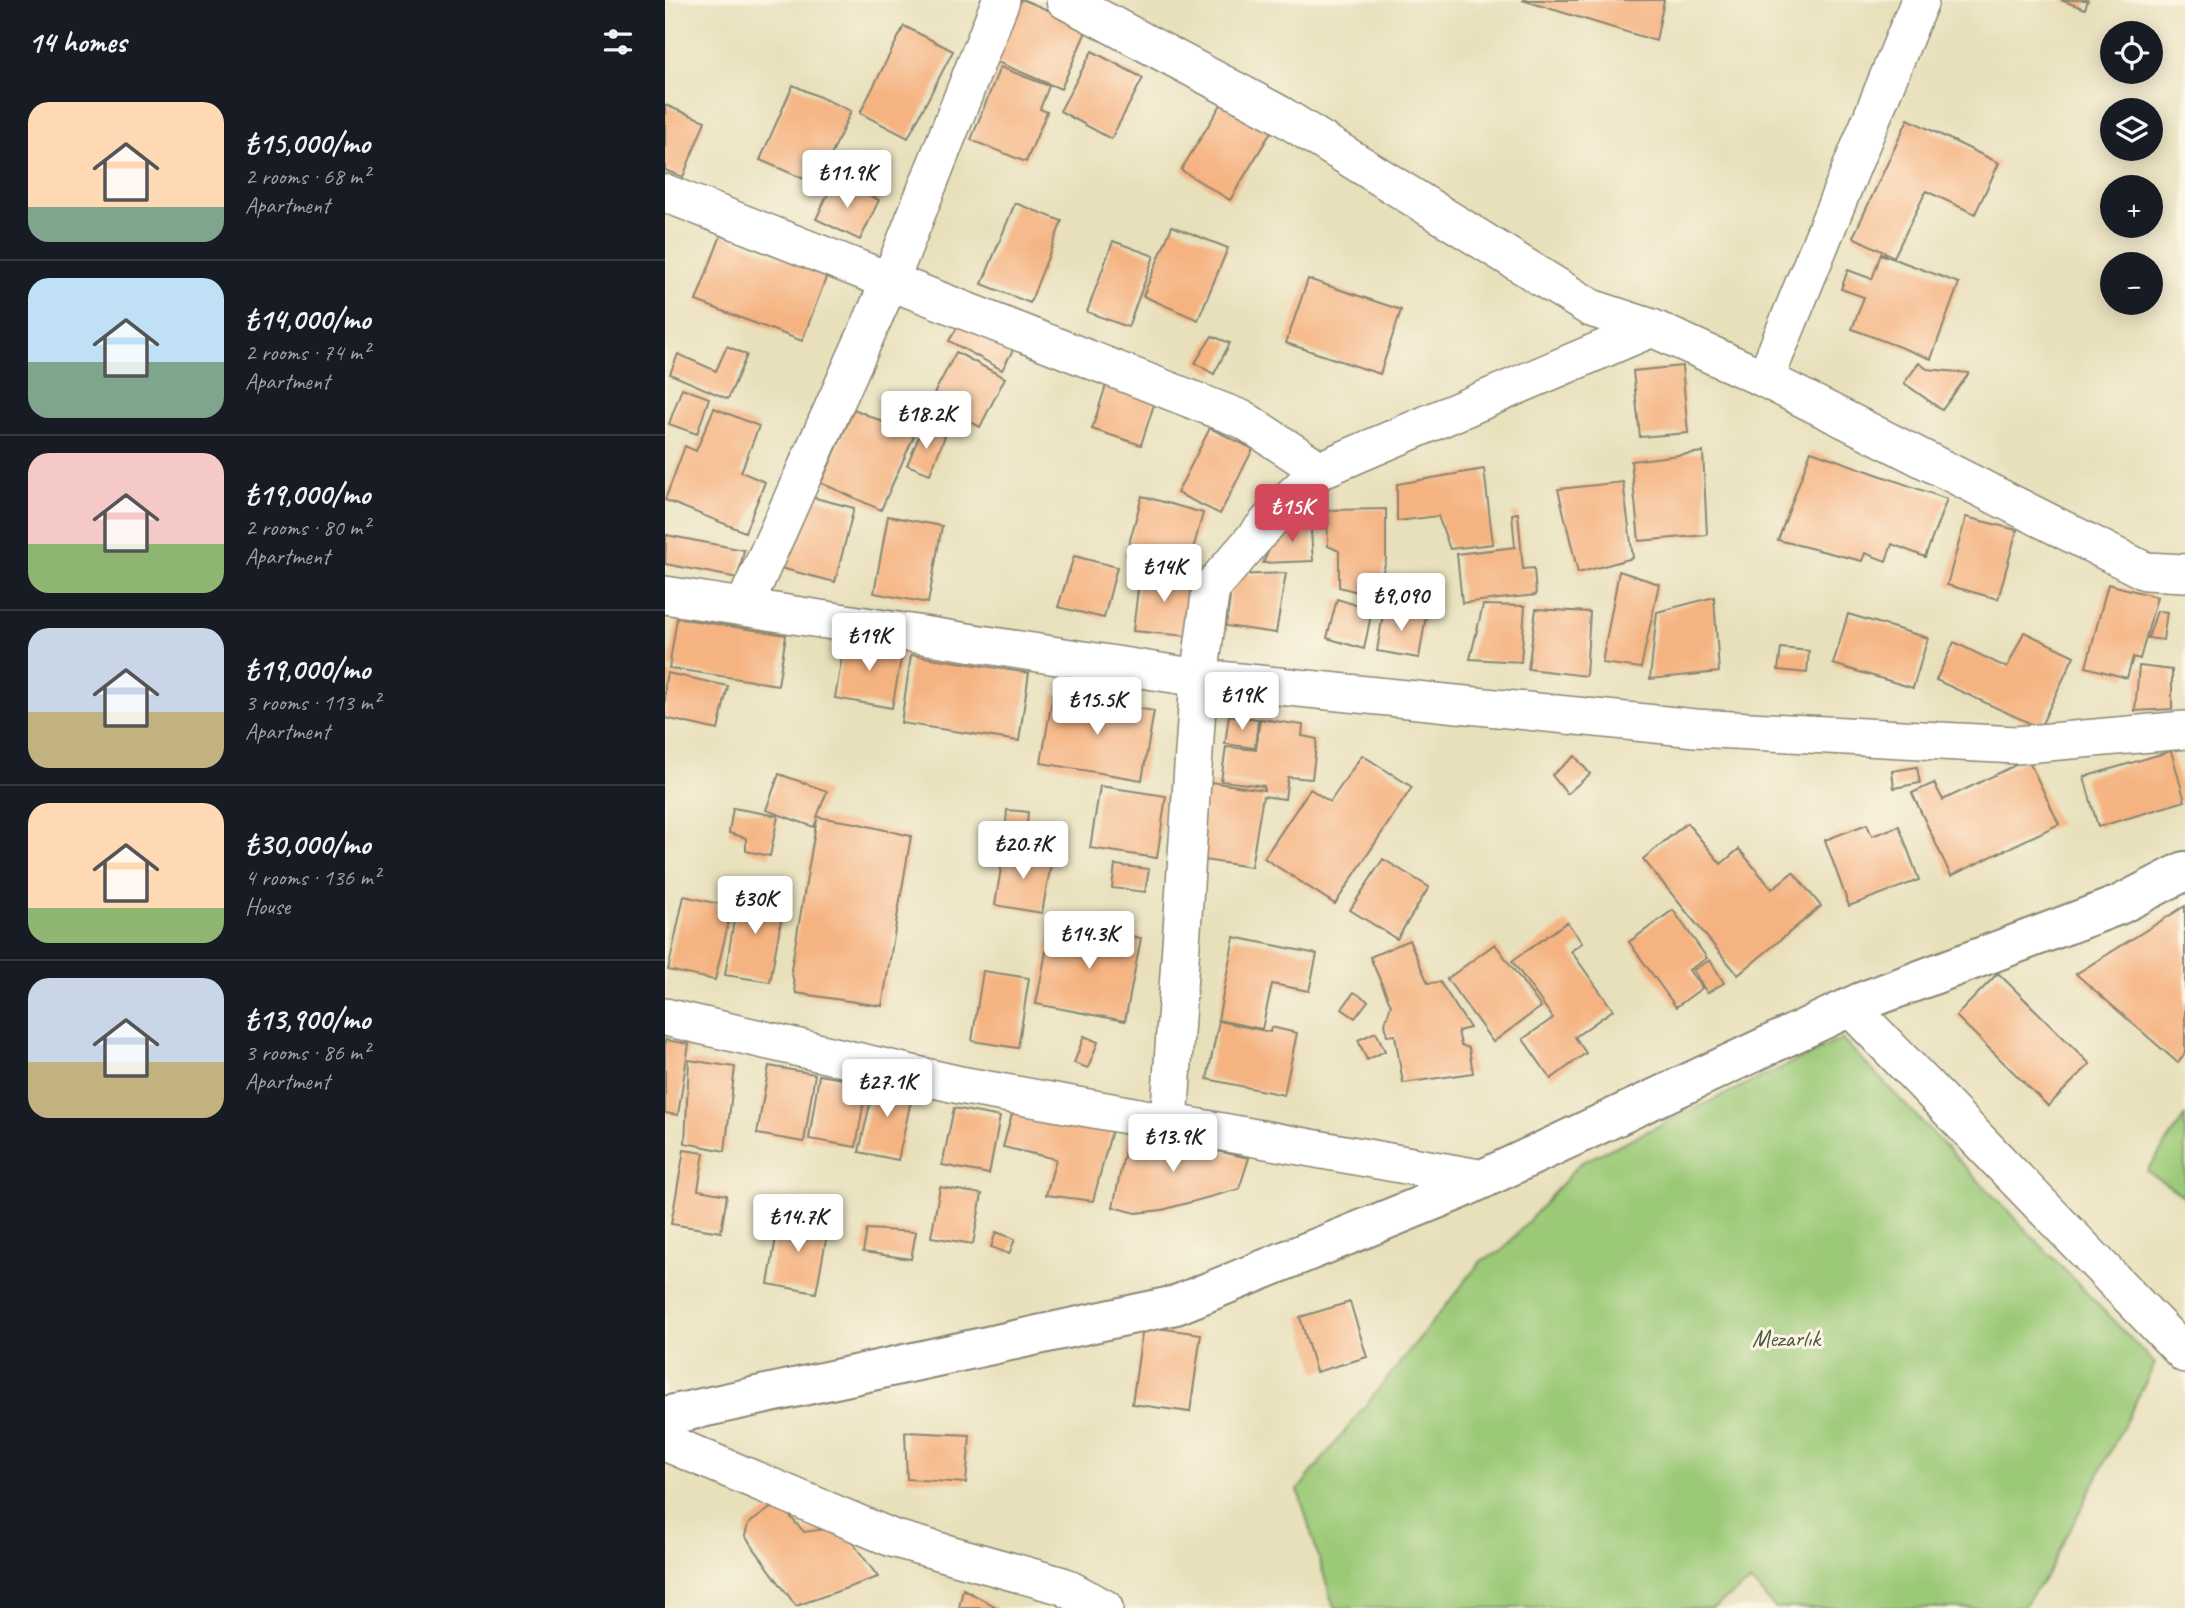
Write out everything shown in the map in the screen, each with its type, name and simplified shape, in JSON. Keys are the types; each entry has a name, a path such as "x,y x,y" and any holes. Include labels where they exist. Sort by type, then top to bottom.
{"street":[{"path":"744,607 890,281 1001,0"},
{"path":"1065,0 1279,114 1591,308 1652,328 1765,379 2144,571 2185,573"},
{"path":"1765,379 1920,0"},
{"path":"665,193 1244,420 1320,470"},
{"path":"1591,308 1609,346"},
{"path":"1170,1122 1199,678 1211,589 1284,504 1320,470 1652,328"},
{"path":"665,595 1199,678 1723,729 2015,744 2185,730"},
{"path":"668,1421 1176,1305 1483,1179 1850,1007 2119,905 2185,871"},
{"path":"1850,1007 2185,1354"},
{"path":"665,1017 960,1085 1483,1179"},
{"path":"668,1421 892,1538 1063,1586 1104,1608"}],"green space":[{"name":"Mezarlık","path":"1842,1039 2155,1364 2047,1575 2022,1608 1775,1608 1751,1582 1712,1608 1334,1608 1298,1490 1482,1260 1501,1252 1580,1163"},
{"path":"2185,1116 2185,1197 2147,1171"}],"building":[{"path":"1015,0 1024,0 1088,27 1061,89 990,59"},
{"path":"1522,0 1664,0 1656,41"},
{"path":"2061,0 2088,0 2085,9"},
{"path":"904,26 953,51 908,138 860,113"},
{"path":"1092,51 1143,78 1111,139 1060,111"},
{"path":"1000,67 1049,86 1040,109 1047,112 1026,162 971,140"},
{"path":"793,85 851,111 818,185 760,160"},
{"path":"1225,98 1274,127 1230,200 1181,170"},
{"path":"665,105 705,121 683,177 665,170"},
{"path":"1908,119 1999,163 1975,214 1926,191 1894,257 1853,237"},
{"path":"835,179 879,200 860,240 816,219"},
{"path":"1015,203 1062,221 1030,303 982,284"},
{"path":"1172,226 1228,248 1198,320 1143,296"},
{"path":"721,235 827,275 802,341 696,301"},
{"path":"1113,241 1154,256 1128,327 1087,312"},
{"path":"1881,254 1959,283 1931,359 1852,329 1864,297 1841,289 1848,270 1872,279"},
{"path":"1308,279 1401,310 1380,374 1286,343"},
{"path":"960,323 1018,341 1002,370 949,341"},
{"path":"1212,336 1230,343 1214,374 1195,363"},
{"path":"727,346 747,355 728,399 670,374 678,354 716,371"},
{"path":"956,352 1005,378 980,427 930,401"},
{"path":"1919,363 1927,369 1969,373 1942,410 1904,383"},
{"path":"1682,366 1688,433 1640,437 1633,371"},
{"path":"1108,379 1157,395 1141,445 1092,429"},
{"path":"682,388 709,398 697,434 669,424"},
{"path":"714,408 759,426 741,472 765,482 745,532 665,500 685,446 696,451"},
{"path":"854,409 914,436 881,510 821,483"},
{"path":"923,427 945,436 930,474 907,465"},
{"path":"1210,428 1253,449 1220,514 1177,493"},
{"path":"1811,451 1947,499 1925,557 1892,544 1886,561 1865,553 1862,561 1778,540"},
{"path":"1703,452 1707,535 1639,541 1631,461"},
{"path":"1484,469 1493,544 1450,549 1438,516 1397,521 1397,484"},
{"path":"1623,482 1633,558 1578,573 1558,489"},
{"path":"800,494 854,508 835,582 780,568"},
{"path":"1142,496 1203,513 1187,571 1126,555"},
{"path":"1386,509 1386,560 1376,597 1339,587 1339,551 1328,546 1327,510"},
{"path":"1518,513 1523,569 1534,568 1536,595 1462,603 1457,554 1515,547 1512,514"},
{"path":"888,516 942,526 928,603 874,593"},
{"path":"1310,516 1313,561 1263,563 1276,534"},
{"path":"1966,517 2017,530 1998,599 1947,585"},
{"path":"666,535 744,550 738,578 665,564"},
{"path":"1074,556 1117,567 1104,618 1058,607"},
{"path":"1619,571 1659,584 1641,668 1602,663"},
{"path":"1140,572 1194,577 1187,636 1133,631"},
{"path":"1286,573 1276,633 1226,626 1233,575"},
{"path":"2108,584 2157,597 2140,659 2133,657 2127,678 2086,667"},
{"path":"1714,597 1719,672 1650,679 1657,612"},
{"path":"1337,599 1372,610 1364,649 1327,638"},
{"path":"1483,605 1525,606 1521,662 1470,659"},
{"path":"1384,608 1426,615 1419,658 1377,651"},
{"path":"1536,609 1590,612 1586,676 1528,669"},
{"path":"2157,611 2167,612 2163,640 2148,638"},
{"path":"1848,614 1928,638 1913,688 1833,664"},
{"path":"677,618 786,635 778,685 669,668"},
{"path":"2024,632 2074,656 2040,728 1936,680 1954,642 2007,668"},
{"path":"845,638 903,648 892,708 835,698"},
{"path":"1781,648 1809,651 1807,673 1778,670"},
{"path":"911,655 1029,673 1019,741 901,723"},
{"path":"2139,666 2172,670 2172,709 2135,711"},
{"path":"667,673 728,686 718,730 665,718"},
{"path":"1053,694 1154,711 1142,780 1041,763"},
{"path":"1229,715 1258,719 1255,748 1225,744"},
{"path":"1260,719 1303,725 1302,736 1317,739 1312,779 1288,777 1285,799 1263,796 1251,867 1197,859 1210,782 1264,790 1264,786 1221,781 1226,747 1256,750"},
{"path":"2171,751 2185,801 2098,827 2084,777"},
{"path":"1362,755 1412,787 1335,904 1264,858 1310,789 1330,802"},
{"path":"1575,756 1590,774 1567,794 1552,775"},
{"path":"2028,759 2059,824 1951,876 1912,793 1934,783 1943,800"},
{"path":"1917,767 1920,783 1894,788 1892,771"},
{"path":"779,774 827,791 817,817 911,836 882,1006 796,993 791,969 817,819 814,827 766,810"},
{"path":"1100,786 1166,796 1157,858 1090,848"},
{"path":"733,808 778,816 770,856 746,851 746,838 729,833"},
{"path":"1007,810 1028,812 1025,849 1004,847"},
{"path":"1687,823 1721,864 1739,849 1772,889 1793,872 1821,906 1738,975 1643,859"},
{"path":"1867,824 1872,836 1899,826 1919,880 1849,906 1825,840"},
{"path":"1004,850 1052,858 1042,913 995,905"},
{"path":"1383,859 1429,887 1397,939 1350,910"},
{"path":"1115,865 1149,869 1145,892 1112,888"},
{"path":"739,890 785,898 770,982 725,975"},
{"path":"684,896 732,907 715,980 668,970"},
{"path":"2185,906 2185,1053 2178,1063 2076,974"},
{"path":"1673,910 1707,958 1689,970 1702,988 1676,1007 1629,942"},
{"path":"1052,921 1141,938 1125,1021 1036,1004"},
{"path":"1567,922 1582,943 1571,951 1613,1010 1575,1037 1586,1053 1551,1079 1523,1039 1553,1018 1512,961"},
{"path":"1234,937 1317,954 1309,991 1272,984 1262,1029 1218,1020"},
{"path":"1409,940 1428,983 1440,982 1470,1028 1458,1031 1461,1045 1469,1048 1473,1073 1403,1083 1395,1035 1387,1036 1385,1023 1391,1005 1370,957"},
{"path":"1495,944 1541,1007 1493,1042 1447,979"},
{"path":"1710,960 1724,983 1707,993 1693,970"},
{"path":"983,971 1029,978 1018,1048 972,1041"},
{"path":"1998,973 2090,1064 2048,1106 1956,1016"},
{"path":"1354,992 1368,1001 1355,1018 1342,1009"},
{"path":"1219,1021 1270,1032 1271,1027 1297,1033 1284,1095 1207,1079"},
{"path":"1376,1032 1385,1051 1367,1060 1358,1040"},
{"path":"1084,1036 1098,1042 1088,1068 1074,1063"},
{"path":"665,1040 689,1044 678,1115 665,1113"},
{"path":"689,1060 735,1067 725,1151 685,1143"},
{"path":"769,1066 815,1074 804,1142 757,1134"},
{"path":"819,1075 867,1083 856,1147 809,1139"},
{"path":"876,1078 914,1087 898,1160 859,1152"},
{"path":"1015,1103 1114,1122 1093,1201 1046,1195 1056,1159 1003,1147"},
{"path":"954,1108 1000,1117 989,1174 942,1165"},
{"path":"1129,1132 1249,1158 1239,1189 1162,1210 1136,1213 1113,1207"},
{"path":"684,1150 704,1153 698,1190 727,1195 721,1232 671,1224"},
{"path":"940,1187 982,1194 973,1244 931,1237"},
{"path":"780,1215 829,1224 816,1293 768,1284"},
{"path":"867,1229 916,1232 911,1259 863,1252"},
{"path":"996,1232 1015,1239 1009,1254 991,1247"},
{"path":"1350,1302 1367,1357 1316,1372 1300,1317"},
{"path":"1143,1326 1201,1334 1190,1412 1132,1404"},
{"path":"905,1432 970,1435 966,1483 907,1479"},
{"path":"778,1503 804,1532 841,1527 878,1577 796,1606 745,1536 748,1524"},
{"path":"963,1589 998,1608 959,1608"}]}
